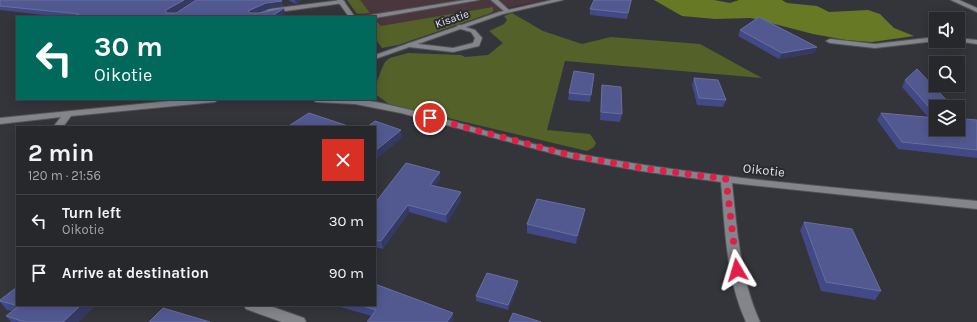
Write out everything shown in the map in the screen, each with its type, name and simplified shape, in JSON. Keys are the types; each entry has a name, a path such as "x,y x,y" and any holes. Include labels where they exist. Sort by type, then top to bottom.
{"street":[{"path":"376,16 476,0"},
{"path":"494,0 507,11"},
{"name":"Kisatie","path":"376,56 507,11 560,0"},
{"path":"954,0 977,10"},
{"path":"257,16 270,11 341,1 351,16"},
{"path":"285,2 293,8"},
{"path":"409,45 453,50 476,44 479,38 476,34 459,27"},
{"path":"830,41 874,46 929,40"},
{"path":"965,41 977,42"},
{"path":"0,121 205,100"},
{"name":"Oikotie","path":"356,100 451,123 570,155 641,168 726,179 977,205"},
{"path":"59,126 69,113"},
{"path":"726,179 739,286 748,314 753,322"},
{"path":"254,306 299,322"}],"shaded area":[{"path":"350,0 546,0 506,8 398,45 376,34 376,16 362,16"}],"green space":[{"path":"347,0 360,0 370,13 357,14"},
{"path":"654,0 714,0 730,3 739,0 782,0 787,3 817,6 829,12 868,10 880,14 894,28 914,36 872,42 846,40 813,34 751,18 715,19 682,16"},
{"path":"493,7 493,11 491,13 398,45 382,48 376,39 376,21 381,26"},
{"path":"512,13 543,31 582,44 611,37 700,44 762,78 565,61 547,130 590,134 596,143 594,147 587,151 389,104 376,95 376,84 382,68 385,62 390,58 408,53 461,55 465,57 488,55 503,43 489,31 504,24 507,20 504,16"}],"building":[{"path":"0,0 184,0 166,10 166,13 176,13 196,0 280,0 282,1 266,3 248,11 250,13 259,13 284,8 272,16 74,16 79,14 0,6"},
{"path":"594,0 631,0 628,13 590,9"},
{"path":"759,17 817,47 782,53 740,30"},
{"path":"917,69 929,82 929,92 939,92 946,100 929,100 929,107 905,80"},
{"path":"574,71 594,74 591,95 569,93"},
{"path":"694,78 718,80 726,100 699,98"},
{"path":"602,85 621,87 622,114 601,112"},
{"path":"309,113 348,126 289,126"},
{"path":"881,113 929,117 929,136 965,136 965,119 977,120 977,150 902,142"},
{"path":"375,121 401,130 376,150 376,126 368,126"},
{"path":"406,163 440,172 430,185 461,192 446,215 408,205 381,241 376,240 376,202"},
{"path":"537,199 585,209 577,236 527,224"},
{"path":"804,222 852,229 881,291 826,282"},
{"path":"487,273 518,281 508,305 476,296"},
{"path":"376,284 453,313 447,322 367,322 376,310 363,306 376,306"},
{"path":"16,288 16,305 0,300"},
{"path":"19,306 80,306 63,322 25,322 6,316"},
{"path":"163,308 210,322 149,322"},
{"path":"513,313 541,322 509,322"}],"route":[{"path":"430,118 570,155 641,168 726,179 737,270"}]}
